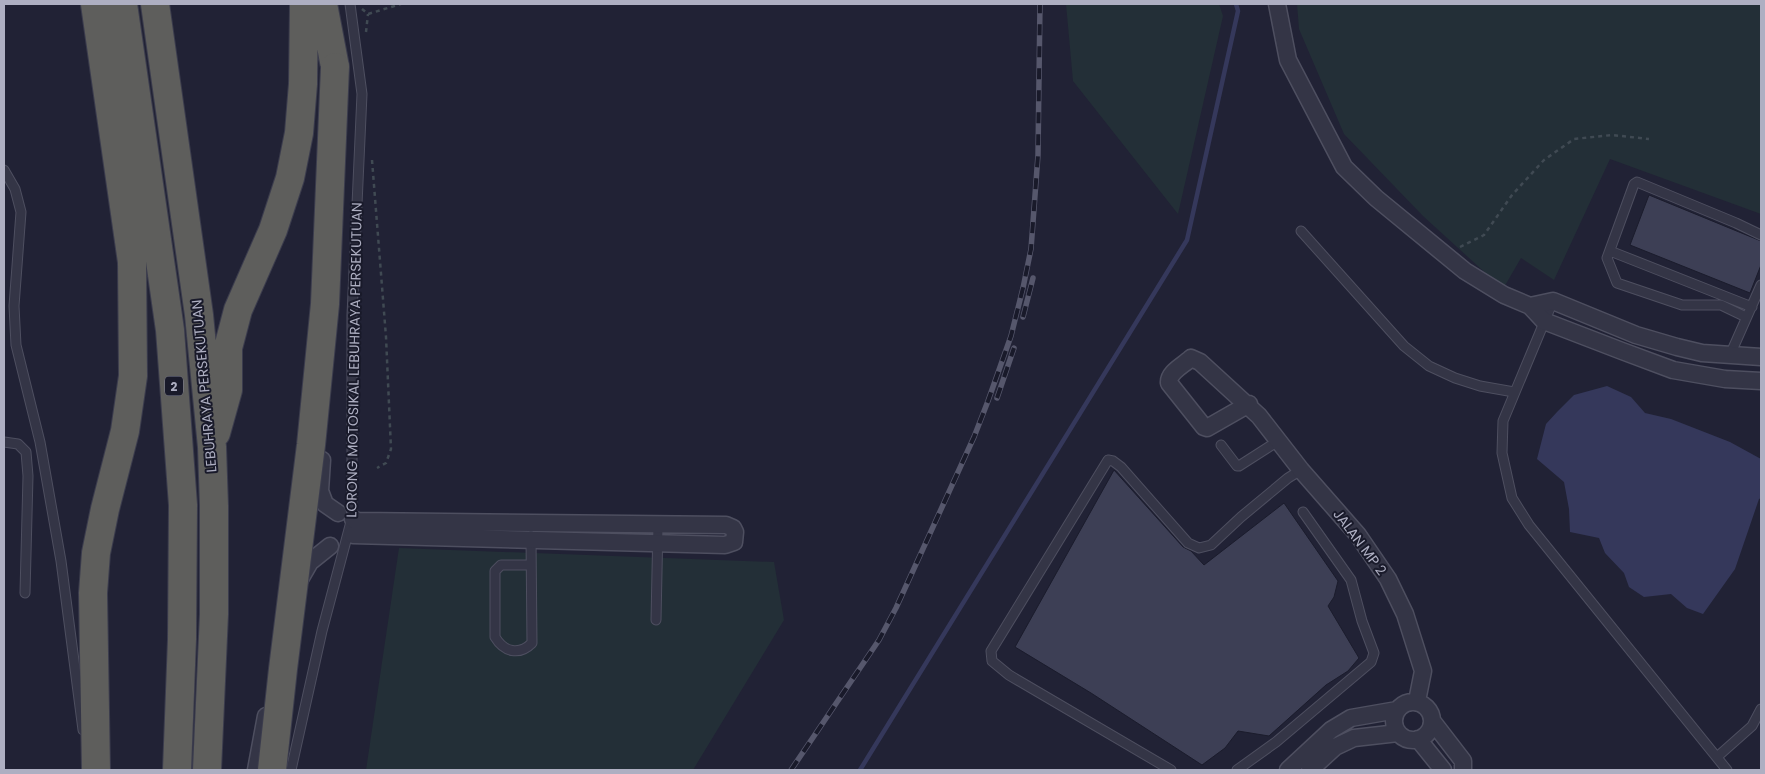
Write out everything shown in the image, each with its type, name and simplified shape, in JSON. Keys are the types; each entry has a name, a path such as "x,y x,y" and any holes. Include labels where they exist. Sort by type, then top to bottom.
{"highway":[{"path":"92,765 93,593 96,552 125,431 133,376 132,262 95,4"},
{"name":"2","path":"123,4 170,330 183,505 182,639 177,770"},
{"name":"LEBUHRAYA PERSEKUTUAN","path":"155,4 199,315 212,448 214,614 208,770"},
{"path":"212,448 228,390 228,348 238,310 273,230 290,178 299,133 303,84 317,8"},
{"path":"272,770 311,445 325,304 335,68 317,8"}],"street":[{"path":"1277,4 1288,60 1344,166 1376,198 1465,270 1504,295 1530,306 1544,321 1673,370 1725,379 1761,381"},
{"path":"317,8 332,22 339,34 343,70 343,132 337,266 320,491 324,504 338,513"},
{"path":"1530,306 1553,301 1636,335 1702,353 1761,356"},
{"name":"JALAN MP 2","path":"1249,404 1207,428 1204,427 1168,380 1170,375 1191,358 1197,359 1249,404 1301,470 1358,535 1388,579 1405,614 1423,671 1417,701"},
{"path":"353,527 531,531 658,543 725,545 734,542 736,537 733,528 729,526 658,524 531,531"},
{"path":"256,770 279,645 298,584 310,562 330,546"},
{"path":"1433,722 1428,733 1418,739 1407,739 1398,733 1394,717 1402,704 1410,701 1417,701 1429,709 1433,722 1463,761 1463,770"},
{"path":"1288,770 1331,730 1352,718 1398,710"},
{"path":"1310,770 1335,747 1354,738 1398,733"},
{"path":"1418,739 1444,770"}],"lane":[{"name":"LORONG MOTOSIKAL LEBUHRAYA PERSEKUTUAN","path":"291,770 322,631 352,518 352,315 362,94 350,5"},
{"path":"4,170 15,189 21,212 14,306 16,344 40,442 61,561 84,740"},
{"path":"1746,317 1721,305 1682,305 1617,283 1607,258 1634,184 1637,182 1761,235"},
{"path":"1301,232 1404,346 1429,366 1455,378 1480,386 1514,392"},
{"path":"1610,251 1752,307"},
{"path":"1730,354 1761,285"},
{"path":"1553,301 1503,421 1502,453 1512,498 1529,526 1727,770"},
{"path":"1220,445 1239,466 1278,441"},
{"path":"4,442 18,444 26,452 28,476 26,593"},
{"path":"1171,770 1009,676 992,661 991,651 1108,460 1121,467 1188,543 1200,548 1211,545 1241,517 1288,478 1301,470"},
{"path":"1237,770 1276,742 1371,662 1374,653 1362,621 1351,580 1303,512"},
{"path":"656,620 658,524"},
{"path":"531,531 532,643 526,649 508,650 500,645 495,637 495,571 501,565 531,565"},
{"path":"1717,757 1752,726 1761,709"},
{"path":"88,770 92,765"}],"path":[{"path":"368,14 401,4"},
{"path":"350,5 362,9 368,14"},
{"path":"366,40 368,14"},
{"path":"1444,253 1484,235 1512,195 1544,160 1574,139 1612,135 1649,139"},
{"path":"372,155 386,337 391,449 386,463 378,468"}],"shaded area":[{"path":"1066,4 1219,4 1223,16 1178,214 1073,81"},
{"path":"1297,4 1761,4 1761,214 1610,159 1554,280 1521,258 1503,289 1423,216 1344,134 1299,29"},
{"path":"399,548 774,562 784,620 693,770 366,770"}],"water":[{"path":"1607,386 1631,397 1645,413 1671,419 1730,442 1761,459 1761,498 1759,499 1735,569 1703,614 1687,608 1671,594 1644,597 1629,587 1624,573 1605,553 1599,538 1570,532 1569,509 1564,482 1537,459 1546,424 1557,412 1574,395"}],"building":[{"path":"1649,195 1761,241 1761,265 1750,293 1630,245"},
{"path":"1114,470 1183,547 1191,551 1204,565 1284,503 1338,581 1334,597 1328,606 1359,658 1348,671 1326,685 1269,736 1238,731 1225,748 1202,765 1091,693 1015,647"}],"waterway":[{"path":"860,770 1187,240 1238,11 1236,4"}],"railway":[{"path":"791,770 879,640 896,608 974,437 1011,336 1031,249 1038,155 1040,4"},
{"path":"1023,317 1033,278"},
{"path":"997,398 1014,348"}]}
